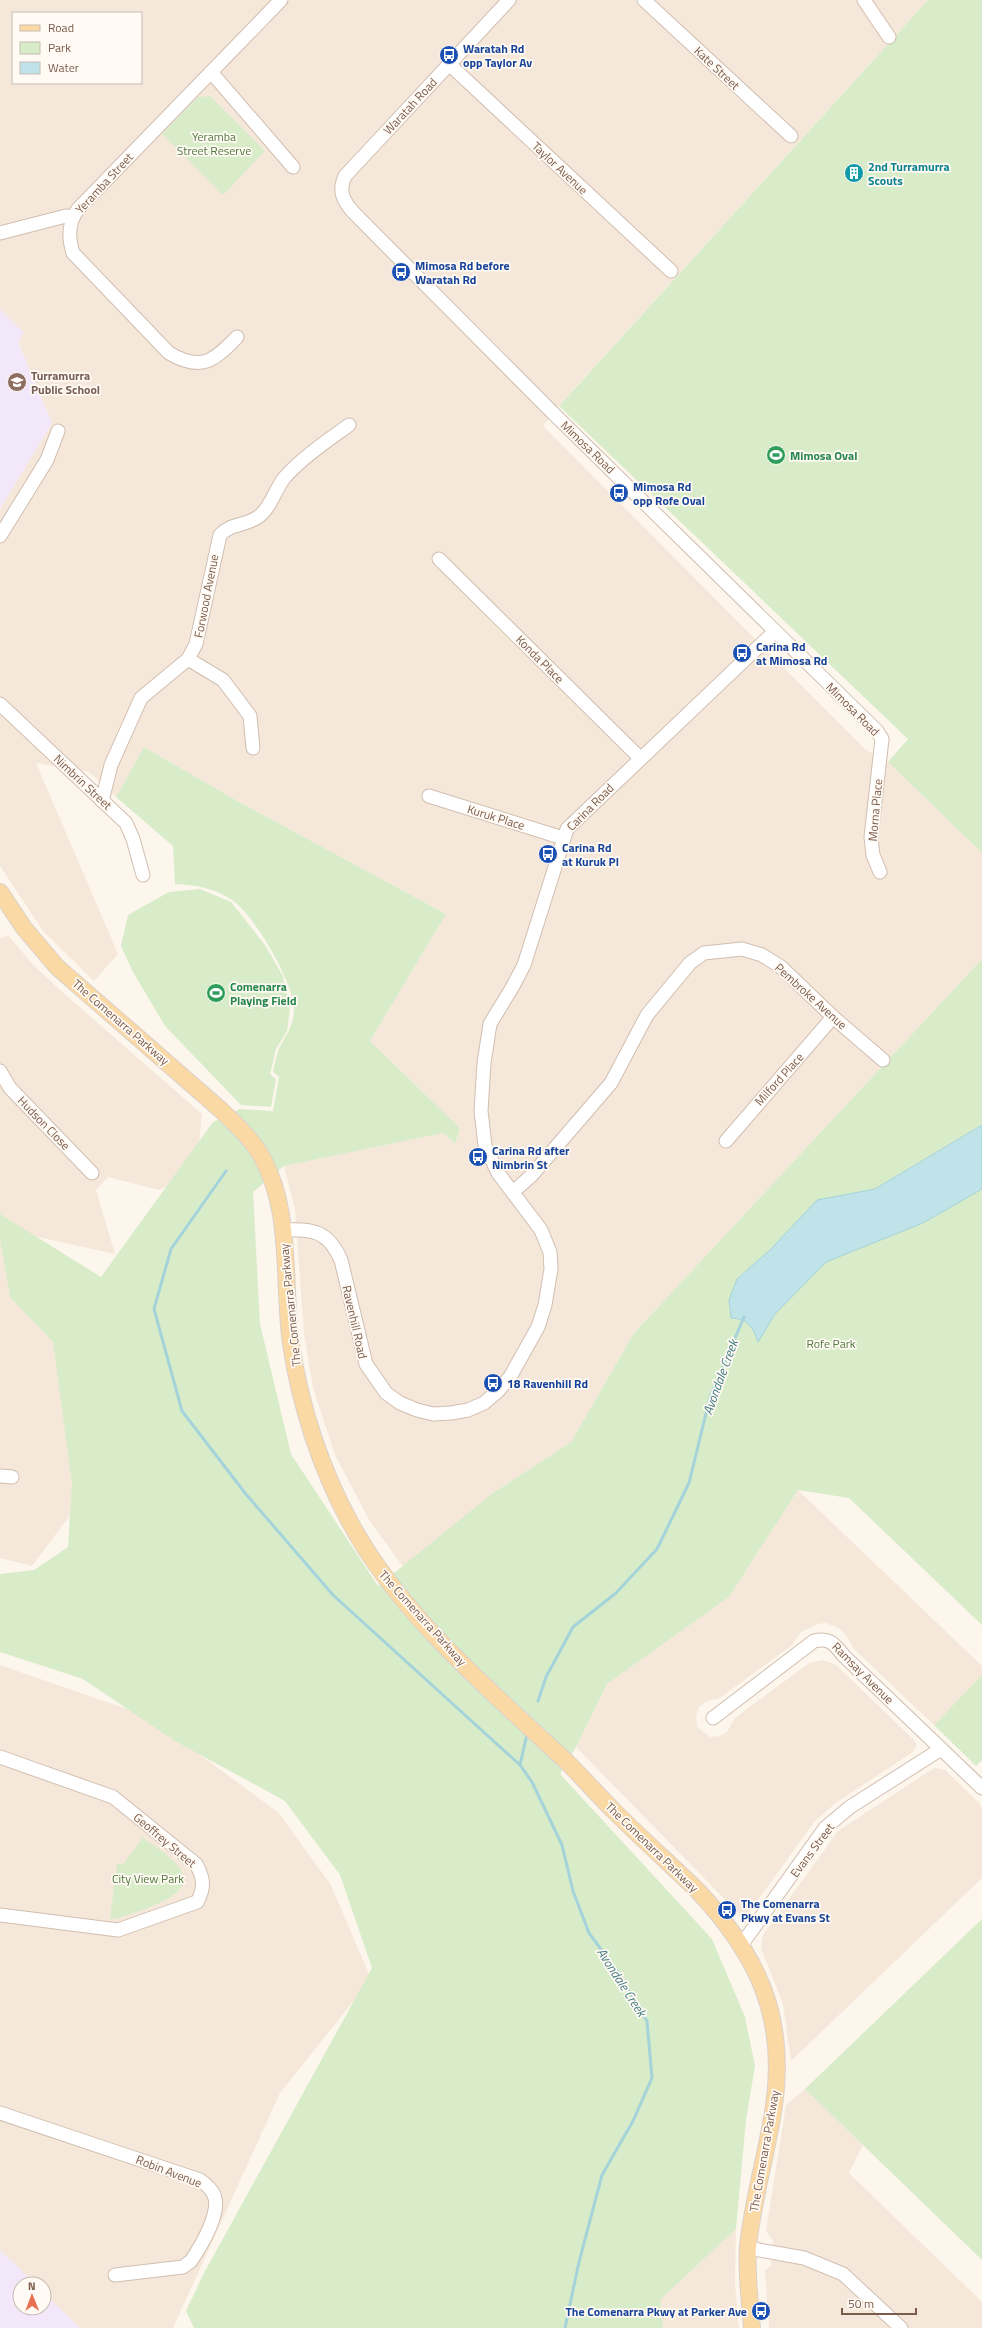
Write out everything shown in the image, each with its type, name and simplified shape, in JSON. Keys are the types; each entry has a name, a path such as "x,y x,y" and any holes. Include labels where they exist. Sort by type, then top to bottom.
{"main road":[{"name":"The Comenarra Parkway","path":"0,892 24,928 57,967 242,1130 257,1150 269,1172 278,1199 291,1343 306,1412 334,1489 350,1524 371,1558 410,1606 461,1661 697,1890 730,1927 742,1944 768,1999 777,2053 774,2106 748,2248 752,2328"}],"street":[{"name":"Yeramba Street","path":"237,337 220,355 209,361 196,364 183,362 169,354 73,253 69,232 72,217 78,209 281,0"},
{"name":"Waratah Road","path":"344,176 509,0"},
{"name":"Kate Street","path":"644,0 791,136"},
{"path":"864,0 889,37"},
{"name":"Taylor Avenue","path":"449,64 671,272"},
{"path":"211,72 293,167"},
{"name":"Mimosa Road","path":"344,176 341,191 347,206 774,632 877,731 882,739 881,746"},
{"path":"0,233 66,216 72,217"},
{"name":"Forwood Avenue","path":"102,801 111,765 141,698 188,659 196,644 203,618 212,564 220,535 226,527 258,518 286,477 315,450 349,425"},
{"path":"0,536 47,460 58,431"},
{"name":"Konda Place","path":"439,560 640,758"},
{"name":"Carina Road","path":"482,1130 484,1063 490,1024 514,986 524,965 566,829 774,632"},
{"path":"188,659 223,680 250,716 254,748"},
{"name":"Nimbrin Street","path":"0,704 119,816 130,830 143,875"},
{"name":"Morna Place","path":"880,872 873,855 871,837 881,746"},
{"name":"Kuruk Place","path":"429,796 563,838"},
{"name":"Pembroke Avenue","path":"513,1192 531,1176 612,1083 647,1015 690,963 704,953 742,949 762,955 781,967 833,1018 883,1060"},
{"name":"Milford Place","path":"726,1141 833,1018"},
{"name":"Hudson Close","path":"0,1071 10,1088 92,1173"},
{"name":"Ravenhill Road","path":"282,1230 306,1229 315,1231 328,1240 336,1250 341,1260 366,1364 376,1381 386,1393 400,1403 417,1410 433,1414 468,1410 484,1403 498,1391 510,1377 528,1348 545,1305 551,1269 546,1240 491,1162 484,1146 482,1130"},
{"name":"Ramsay Avenue","path":"713,1718 814,1641 823,1639 832,1641 982,1788"},
{"name":"Evans Street","path":"742,1944 825,1828 850,1807 941,1749"},
{"name":"Geoffrey Street","path":"0,1757 113,1797 196,1864 202,1874 204,1886 197,1902 118,1930 0,1915"},
{"name":"Robin Avenue","path":"0,2113 200,2180 209,2186 214,2194 216,2210 191,2261 183,2267 115,2275"},
{"path":"748,2248 804,2258 843,2274 901,2328"}],"shaded area":[{"path":"0,0 928,0 563,401 543,426 865,749 888,762 982,853 982,959 634,1333 571,1442 493,1493 406,1571 368,1518 335,1455 313,1388 304,1334 295,1209 284,1166 443,1133 455,1144 460,1128 370,1041 446,914 241,803 144,747 116,797 89,772 36,763 118,954 94,981 43,931 0,866 0,509 52,423 18,342 24,333 0,309"},
{"name":"Turramurra Public School","path":"0,309 24,333 18,342 52,423 0,509"},
{"path":"8,935 33,965 60,990 202,1114 196,1174 159,1190 108,1177 96,1190 115,1254 29,1235 162,1392 32,1566 0,1558 0,937 2,938"},
{"path":"798,1490 982,1666 982,1675 934,1725 855,1650 845,1634 838,1628 826,1623 818,1624 801,1632 792,1645 720,1698 707,1701 699,1707 696,1716 697,1727 710,1737 720,1736 727,1732 735,1718 809,1663 823,1660 836,1665 914,1740 917,1745 913,1752 837,1802 815,1821 748,1914 741,1916 576,1747 607,1684 729,1597"},
{"path":"0,1665 147,1716 278,1812 331,1885 371,1979 280,2093 173,2328 0,2328"},
{"path":"936,1768 945,1770 980,1804 982,1809 982,1878 791,2061 783,2004 761,1948 763,1935 838,1831"},
{"path":"805,2089 863,2145 849,2173 982,2302 982,2328 769,2328 765,2271 771,2265 773,2241 766,2231 786,2105"},
{"path":"736,2229 735,2283 739,2328 663,2328 660,2300"},
{"path":"0,2250 27,2276 12,2276 12,2316 52,2316 52,2301 80,2328 0,2328"}],"green space":[{"path":"928,0 982,0 982,853 888,762 908,739 559,406"},
{"name":"Yeramba Street Reserve","path":"210,96 265,151 223,195 162,134 198,97"},
{"name":"Rofe Park","path":"144,747 241,803 446,914 370,1041 460,1128 455,1144 443,1133 284,1166 253,1192 260,1324 291,1454 378,1586 493,1493 571,1442 634,1333 982,959 982,1625 849,1498 798,1490 729,1597 607,1684 576,1747 560,1774 712,1939 745,2017 755,2066 746,2120 736,2229 660,2300 663,2328 194,2328 186,2311 204,2273 372,1968 340,1875 285,1801 175,1741 83,1679 0,1652 0,1574 34,1570 68,1547 72,1484 53,1342 10,1297 0,1239 0,1214 101,1277 213,1122 240,1109 273,1111 279,1077 273,1072 274,1067 278,1051 290,1029 293,1019 293,1000 281,969 262,935 251,920 232,900 219,893 197,886 175,884 173,846 116,797"},
{"name":"Comenarra Playing Field","path":"200,889 231,902 265,945 283,976 290,1009 287,1031 276,1049 270,1074 276,1079 271,1107 241,1105 165,1026 133,972 121,946 128,915 169,892"},
{"path":"982,1675 982,1760 976,1766 934,1725"},
{"name":"City View Park","path":"143,1838 177,1865 183,1876 182,1886 175,1894 151,1907 116,1919 110,1918 117,1864 123,1864"},
{"path":"982,1919 982,2260 805,2089"}],"water":[{"path":"982,1125 982,1189 923,1223 826,1262 775,1314 758,1342 752,1328 746,1322 731,1318 729,1300 737,1279 770,1250 817,1200 875,1189"}],"waterway":[{"path":"226,1171 171,1249 154,1309 182,1411 245,1493 333,1595 520,1765"},
{"name":"Avondale Creek","path":"538,1701 546,1677 573,1627 616,1593 657,1549 689,1483 710,1397 744,1317"},
{"name":"Avondale Creek","path":"527,1734 520,1765 532,1782 562,1845 573,1891 589,1933 617,1971 647,2021 652,2078 633,2121 602,2175 579,2262 565,2328"}],"place":[{"name":"Waratah Rd opp Taylor Av","path":"449,55"},
{"name":"2nd Turramurra Scouts","path":"854,173"},
{"name":"Mimosa Rd before Waratah Rd","path":"401,272"},
{"name":"Turramurra Public School","path":"17,382"},
{"name":"Mimosa Oval","path":"776,455"},
{"name":"Mimosa Rd opp Rofe Oval","path":"619,493"},
{"name":"Carina Rd at Mimosa Rd","path":"742,653"},
{"name":"Carina Rd at Kuruk Pl","path":"548,854"},
{"name":"Comenarra Playing Field","path":"216,993"},
{"name":"Carina Rd after Nimbrin St","path":"478,1157"},
{"name":"18 Ravenhill Rd","path":"493,1383"},
{"name":"The Comenarra Pkwy at Evans St","path":"727,1910"},
{"name":"The Comenarra Pkwy at Parker Ave","path":"761,2311"}]}
